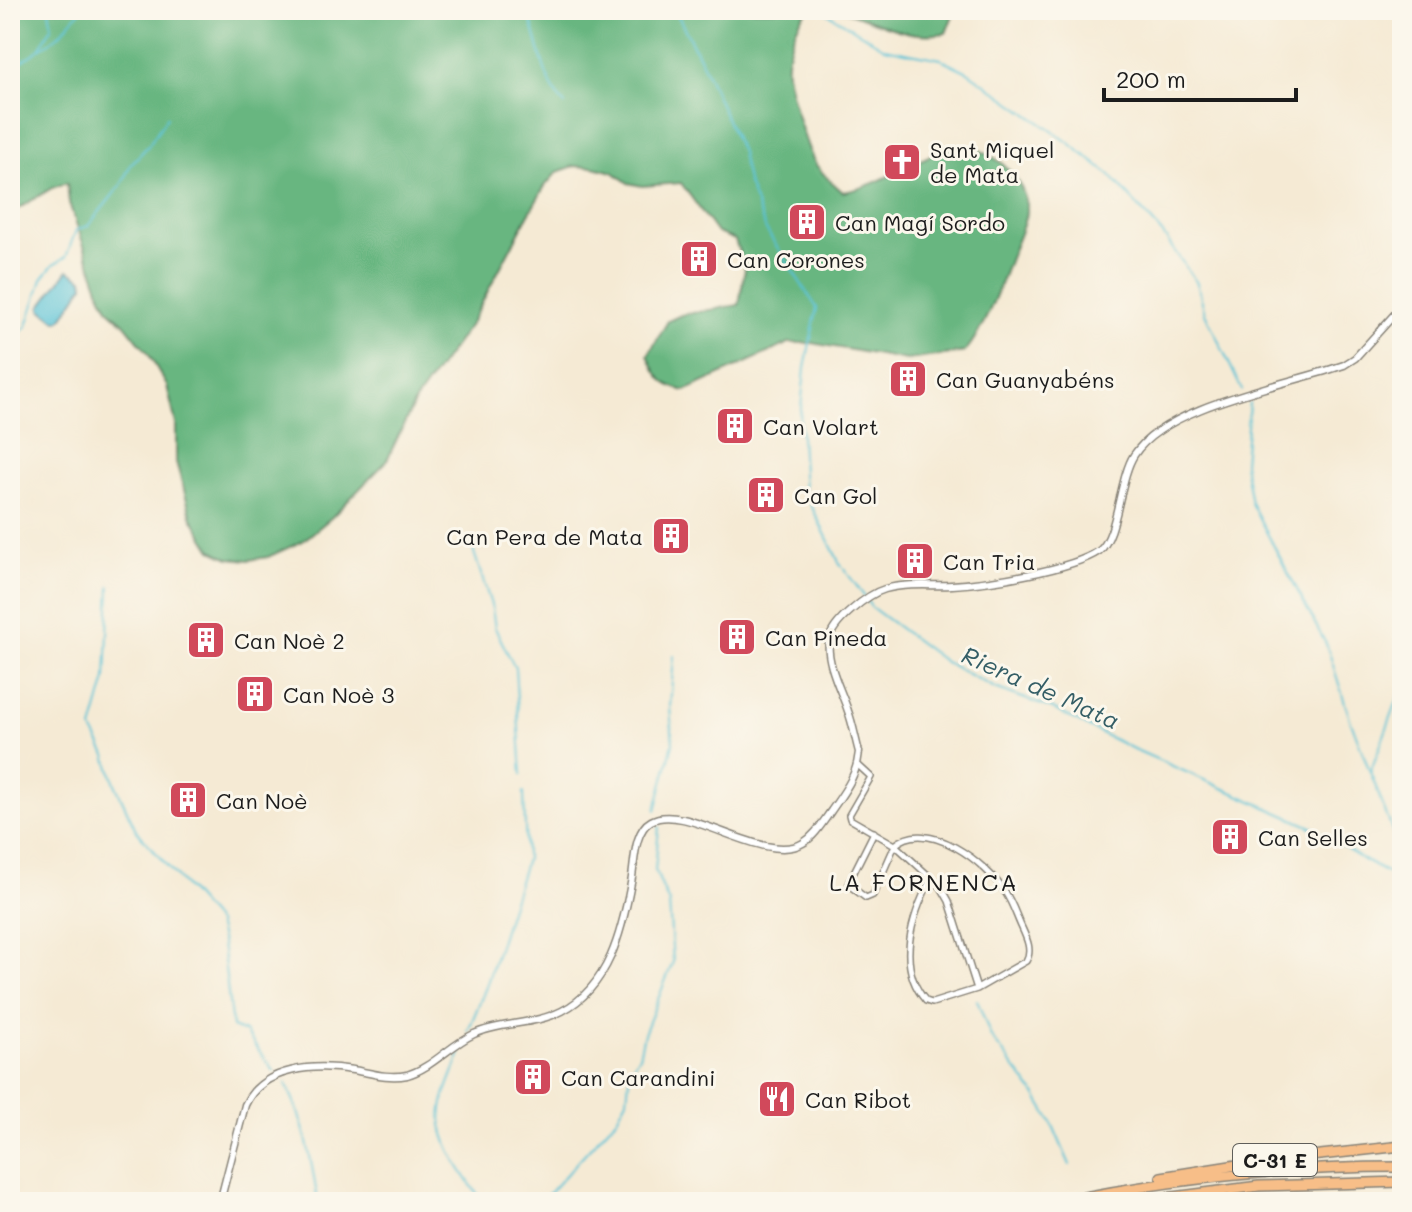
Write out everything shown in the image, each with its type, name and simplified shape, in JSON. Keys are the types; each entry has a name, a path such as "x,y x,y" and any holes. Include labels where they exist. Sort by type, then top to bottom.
{"highway":[{"name":"C-31 E","path":"1151,1183 1163,1176 1256,1162 1402,1146"},
{"path":"1059,1202 1151,1183 1267,1171 1402,1167"},
{"path":"1134,1202 1259,1186 1402,1182"},
{"path":"1393,1202 1402,1195"}],"street":[{"path":"220,1202 245,1105 260,1084 281,1074 327,1067 404,1076 423,1068 476,1033 561,1011 589,991 607,964 628,898 638,840 648,822 673,818 769,846 794,847 818,829 854,777 858,765 859,752 830,656 828,639 836,625 857,606 873,594 894,587 955,585 1020,576 1053,568 1101,550 1109,539 1128,466 1143,444 1180,419 1215,404 1344,365 1355,358 1402,306"},
{"path":"858,765 871,777 849,815 850,819 895,845 946,893 977,989"},
{"path":"874,832 849,882 850,886 866,898 873,895 895,845 918,835 939,839 974,861 1006,893 1026,940 1029,957 1007,974 977,989 932,1003 923,998 909,953 914,915 931,879"}],"green space":[{"path":"10,10 809,10 793,38 787,72 808,148 829,180 843,192 875,182 936,153 963,147 974,149 997,160 1015,178 1025,200 1025,217 992,304 965,352 907,360 812,343 789,343 685,391 661,379 648,355 668,321 681,315 739,305 745,269 735,240 717,233 681,183 642,186 594,167 574,166 557,172 525,221 471,323 415,401 386,462 332,517 303,541 268,557 249,560 229,558 212,550 192,518 176,462 176,424 167,386 148,353 109,310 101,294 69,203 67,183 52,188 10,214"},
{"path":"840,10 955,10 946,33 917,34"}],"water":[{"path":"68,270 83,279 84,285 61,320 56,321 41,306"}],"waterway":[{"path":"39,49 52,27 49,10"},
{"path":"10,70 58,36 81,10"},
{"path":"527,10 551,85 565,105"},
{"name":"Riera de Mata","path":"675,10 741,152 747,181 766,230 817,308 805,368 800,419 804,491 839,562 864,596"},
{"path":"822,10 885,48 941,59 968,72 1111,176 1162,233 1197,283 1205,313 1242,390"},
{"path":"10,342 27,326 42,279 53,265 66,257 76,230 88,226 121,185 131,164 148,146 167,117"},
{"path":"1249,403 1244,463 1251,503 1327,646 1402,864"},
{"path":"470,540 492,608 495,628 515,668 522,775"},
{"path":"110,586 106,679 92,729 106,755 115,784 136,830 217,923 232,1027 245,1032 274,1071"},
{"name":"Riera de Mata","path":"867,601 945,662 995,688 1053,709 1129,747 1316,829 1402,881"},
{"path":"656,810 673,743 670,707 674,656"},
{"path":"1370,773 1402,688"},
{"path":"468,1031 486,987 526,859 524,792"},
{"path":"541,1202 617,1118 627,1099 630,1070 639,1056 644,1034 673,962 669,903 655,870 659,827"},
{"path":"977,1000 991,1037 1035,1094 1051,1121 1070,1165"},
{"path":"461,1053 444,1098 442,1125 453,1156 483,1202"},
{"path":"286,1084 303,1128 318,1202"}],"place":[{"name":"Sant Miquel de Mata","path":"902,162"},
{"name":"Can Magí Sordo","path":"807,222"},
{"name":"Can Corones","path":"699,259"},
{"name":"Can Guanyabéns","path":"908,379"},
{"name":"Can Volart","path":"735,426"},
{"name":"Can Gol","path":"766,495"},
{"name":"Can Pera de Mata","path":"671,536"},
{"name":"Can Tria","path":"915,561"},
{"name":"Can Pineda","path":"737,637"},
{"name":"Can Noè 2","path":"206,640"},
{"name":"Can Noè 3","path":"255,694"},
{"name":"Can Noè","path":"188,800"},
{"name":"Can Selles","path":"1230,837"},
{"name":"Can Carandini","path":"533,1077"},
{"name":"Can Ribot","path":"777,1099"}],"district":[{"name":"LA FORNENCA","path":"924,881"}]}
